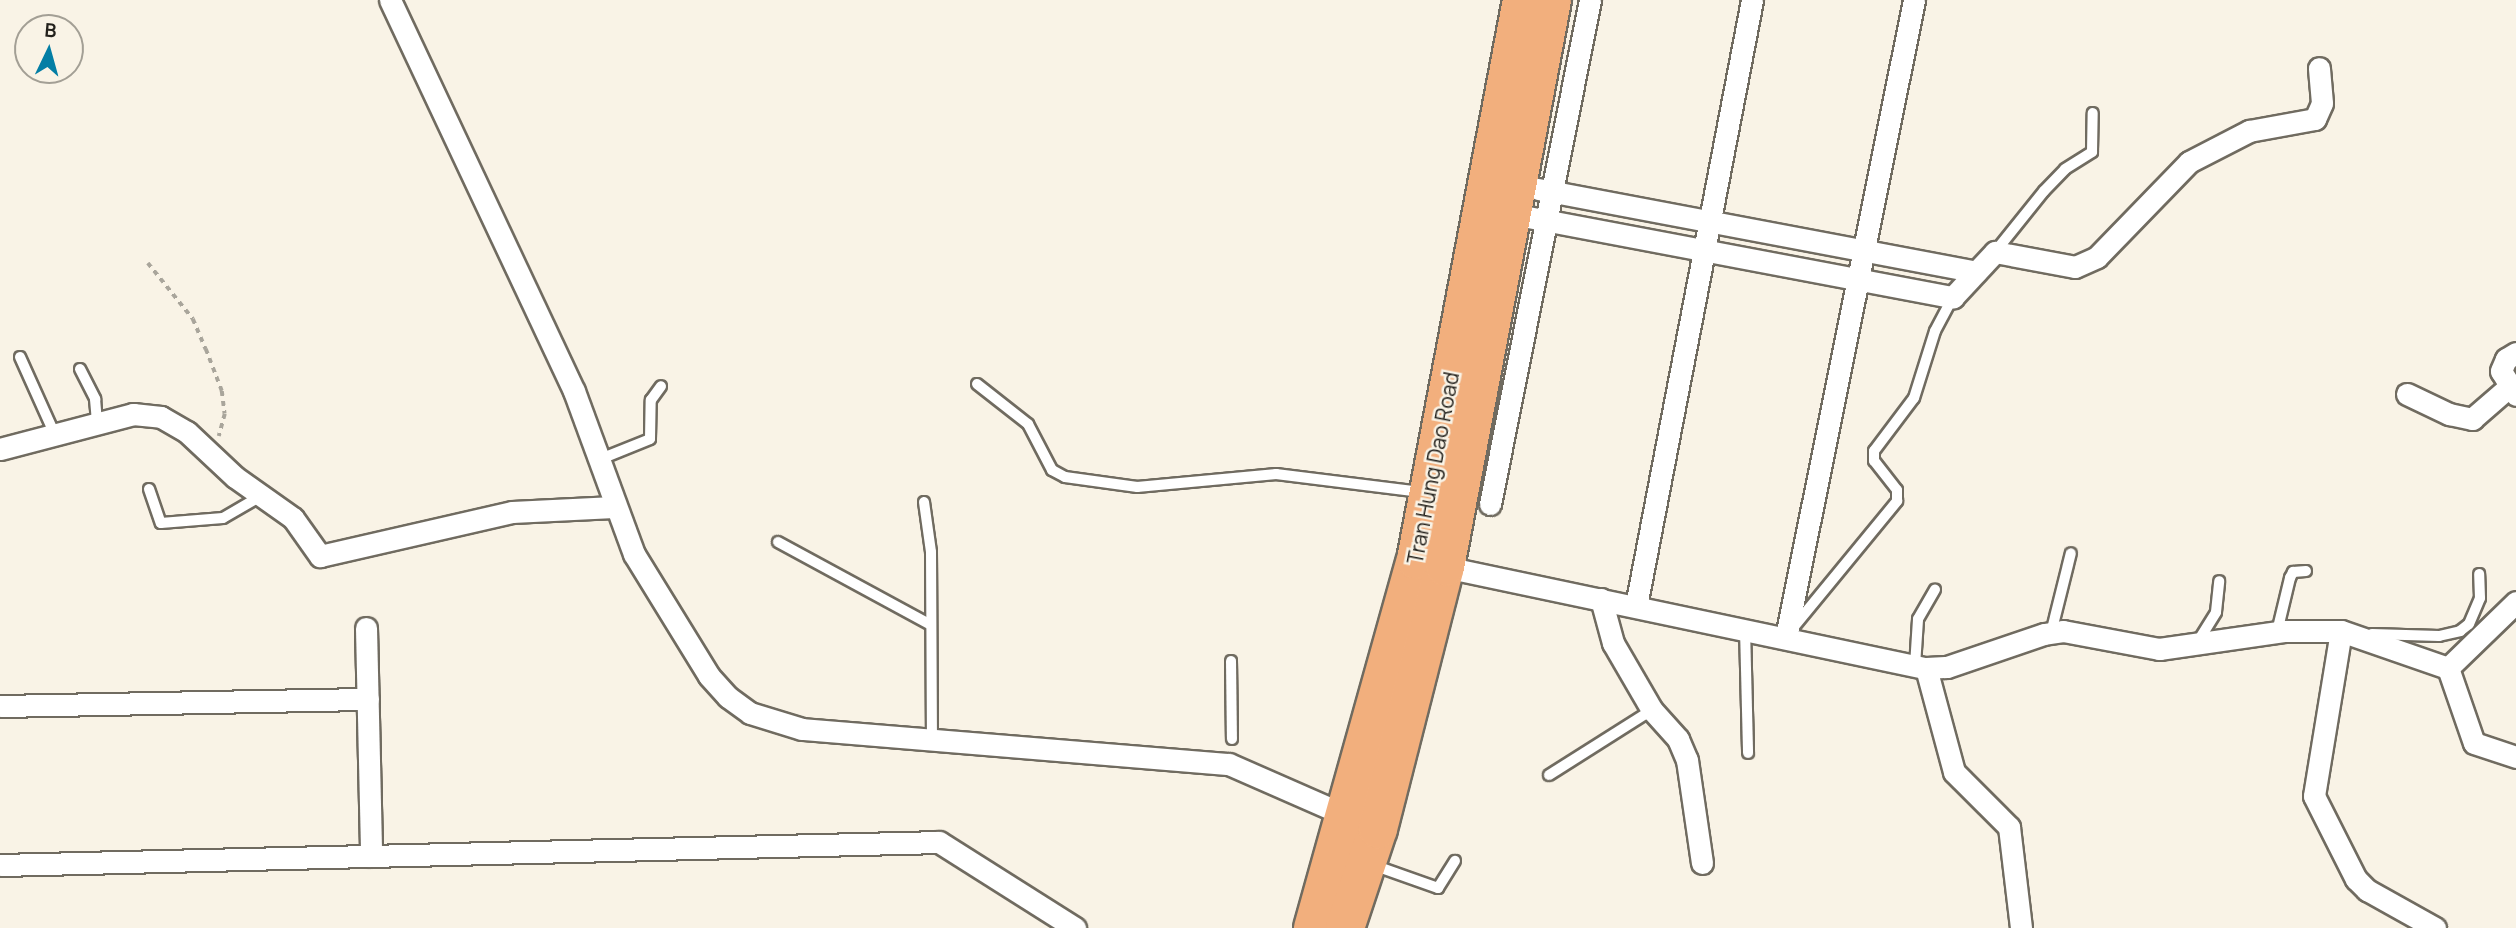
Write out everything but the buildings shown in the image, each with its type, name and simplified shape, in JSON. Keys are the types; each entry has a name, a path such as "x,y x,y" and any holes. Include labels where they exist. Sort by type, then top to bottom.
{"highway":[{"name":"Tran Hung Dao Road","path":"1345,928 1522,0"},
{"name":"Tran Hung Dao Road","path":"1313,928 1364,836 1445,567 1532,203 1552,0"}],"street":[{"path":"390,0 574,391 614,508 634,554 709,676 750,713 802,729 932,742 1230,758 1364,836"},
{"path":"1490,504 1532,203 1590,0"},
{"path":"1636,606 1752,0"},
{"path":"1786,637 1914,0"},
{"path":"1532,203 1704,250 1953,297 1995,252 2075,267 2097,257 2189,162 2249,131 2315,119 2322,103 2319,68"},
{"path":"1532,203 1709,221 1976,272"},
{"path":"2407,394 2449,414 2472,419 2512,391 2501,365 2516,353"},
{"path":"0,449 133,414 160,417 187,432 261,496 293,518 320,556 512,512 614,508"},
{"path":"1445,567 1921,667 1947,667 2051,633 2083,634 2159,649 2277,632 2348,633 2448,668"},
{"path":"1601,599 1613,643 1652,710 1671,728 1687,760 1702,863"},
{"path":"2448,668 2516,602"},
{"path":"366,628 371,856"},
{"path":"2348,633 2314,796 2356,879 2367,890 2435,928"},
{"path":"1921,667 1954,772 2009,827 2021,928"},
{"path":"2448,668 2474,743 2516,757"},
{"path":"0,706 368,699"},
{"path":"0,865 939,842 1075,928"}],"lane":[{"path":"1995,252 2044,191 2092,152 2093,113"},
{"path":"1786,637 1897,502 1897,490 1874,461 1874,451 1914,398 1938,323 1953,297"},
{"path":"20,357 55,435"},
{"path":"80,369 95,399 97,424"},
{"path":"977,384 1028,424 1052,470 1065,477 1137,487 1276,474 1429,493"},
{"path":"598,460 650,439 651,400 661,386"},
{"path":"149,489 161,523 223,518 261,496"},
{"path":"924,502 931,552 929,624 932,742"},
{"path":"778,542 929,624"},
{"path":"2051,633 2071,553"},
{"path":"2277,632 2290,578 2293,572 2306,571"},
{"path":"2348,633 2438,636 2460,631 2469,624 2480,598 2479,574"},
{"path":"2195,645 2216,612 2219,581"},
{"path":"1921,667 1918,619 1935,589"},
{"path":"1745,628 1748,753"},
{"path":"1231,660 1232,739"},
{"path":"1549,775 1652,710"},
{"path":"1364,836 1438,888 1455,861"}],"path":[{"path":"148,263 193,319 222,391 225,414 210,454"}]}
